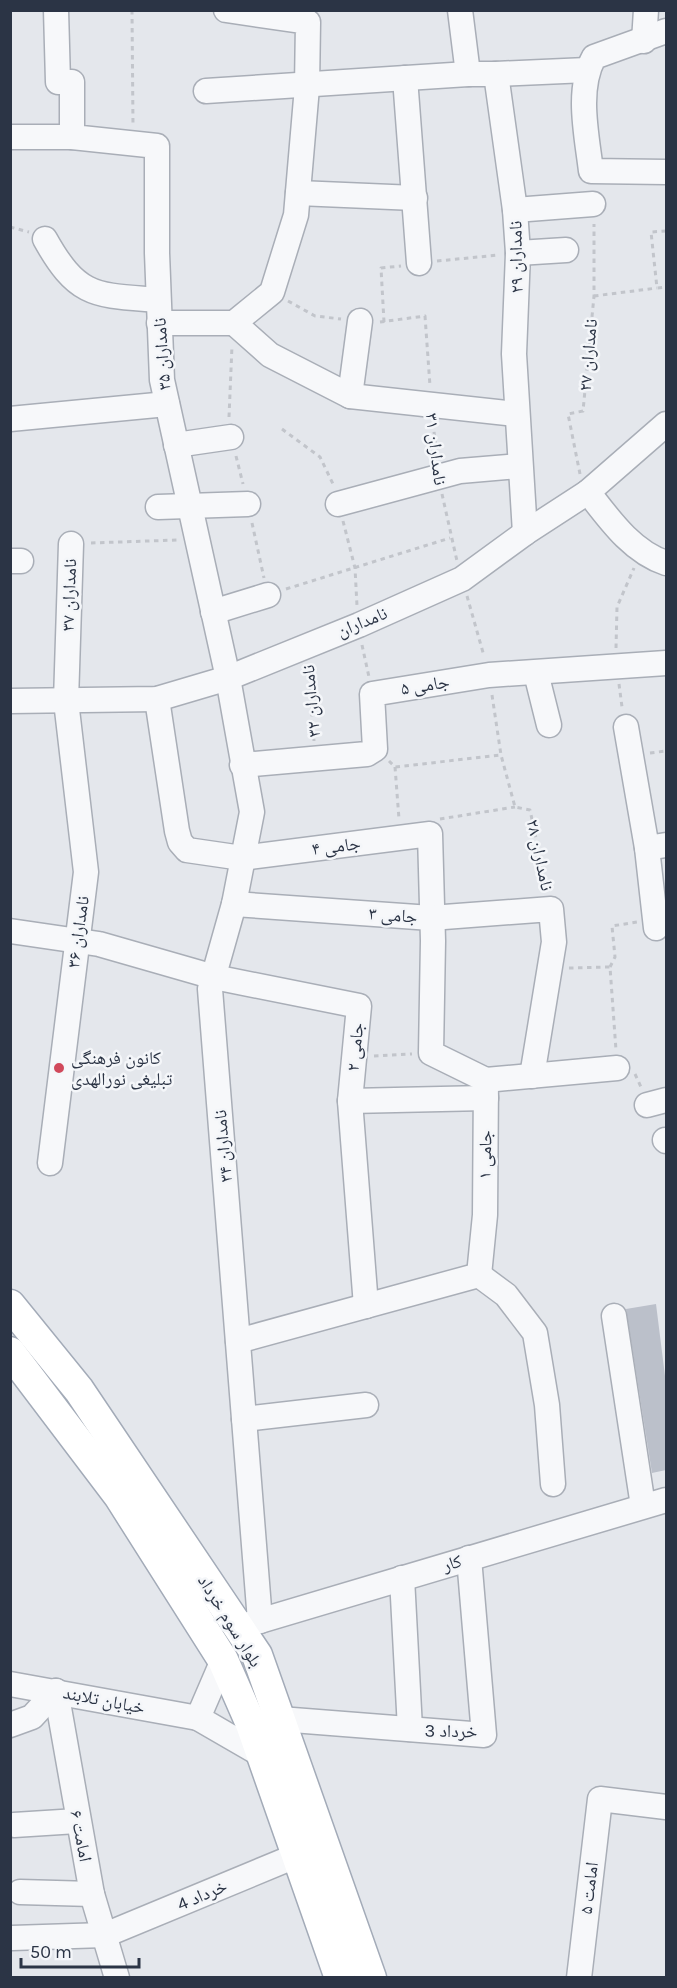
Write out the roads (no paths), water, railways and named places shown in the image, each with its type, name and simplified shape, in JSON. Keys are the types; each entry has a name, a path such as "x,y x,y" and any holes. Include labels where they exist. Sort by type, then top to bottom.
{"main road":[{"name":"بلوار سوم خرداد","path":"10,1305 79,1390 249,1624 257,1655 371,1977"},
{"name":"بلوار سوم خرداد","path":"12,1356 119,1496 223,1660 262,1755 340,1977"}],"street":[{"path":"56,10 58,82 72,82 72,137"},
{"path":"226,10 309,16 307,87 296,214 272,292 234,323"},
{"path":"460,10 468,74"},
{"path":"644,41 646,10"},
{"path":"666,31 644,41 594,57 587,70 585,117 591,171 666,172"},
{"path":"206,91 307,87 468,74 587,70"},
{"name":"نامداران ۲۹","path":"496,74 515,210 518,253 514,354 519,466 525,533"},
{"path":"405,78 419,263"},
{"name":"نامداران ۳۵","path":"10,137 72,137 158,146 159,312 162,380 228,678"},
{"path":"298,193 415,198"},
{"path":"515,210 593,204"},
{"path":"45,239 57,260 78,284 101,296 159,312 234,323 270,355 350,396 516,414"},
{"path":"518,253 566,250"},
{"path":"350,396 372,321"},
{"path":"10,419 167,404"},
{"name":"نامداران","path":"10,701 157,699 228,678 306,644 358,625 462,579 525,533 588,492 666,424"},
{"path":"176,445 231,437"},
{"path":"338,504 460,471 519,466"},
{"path":"588,492 614,526 652,558 666,562"},
{"path":"158,507 248,504"},
{"name":"نامداران ۳۷","path":"66,701 71,544"},
{"path":"213,612 268,595"},
{"name":"جامی ۵","path":"242,765 367,754 375,748 372,694 489,675 666,663"},
{"path":"536,673 549,725"},
{"name":"نامداران ۳۴","path":"228,678 252,812 234,904 210,989 244,1419 249,1624"},
{"name":"جامی ۴","path":"157,699 180,842 187,850 242,858 430,834 432,918"},
{"name":"نامداران ۳۶","path":"50,1163 86,872 66,701"},
{"path":"626,728 657,846 656,924"},
{"name":"جامی ۳","path":"234,904 432,918 551,909"},
{"name":"نامداران ۲۸","path":"532,1076 554,942 551,909"},
{"path":"432,918 431,1053 486,1089"},
{"path":"10,932 99,944 214,977"},
{"name":"جامی ۲","path":"214,977 359,1006 350,1101 366,1306"},
{"path":"350,1101 486,1089 532,1076 617,1068"},
{"name":"جامی ۱","path":"479,1275 485,1215 486,1089"},
{"path":"238,1341 479,1275 506,1295 535,1333 547,1406 553,1484"},
{"path":"614,1316 644,1506"},
{"path":"244,1419 366,1405"},
{"name":"کار","path":"249,1624 666,1500"},
{"name":"خرداد 3","path":"280,1719 484,1735 469,1558"},
{"path":"402,1578 410,1729"},
{"path":"198,1718 223,1660"},
{"name":"خیابان تلابند","path":"10,1683 198,1718 262,1755"},
{"path":"10,1725 32,1717 56,1692"},
{"name":"امامت ۶","path":"56,1692 77,1821 92,1894 117,1977"},
{"name":"امامت ۵","path":"579,1977 600,1799 666,1807"},
{"path":"14,1825 77,1821"},
{"name":"خرداد 4","path":"105,1935 298,1855"},
{"path":"20,1892 92,1894"},
{"path":"12,1938 105,1935"}],"place":[{"name":"کانون فرهنگی تبلیغی نورالهدی","path":"59,1068"}]}
